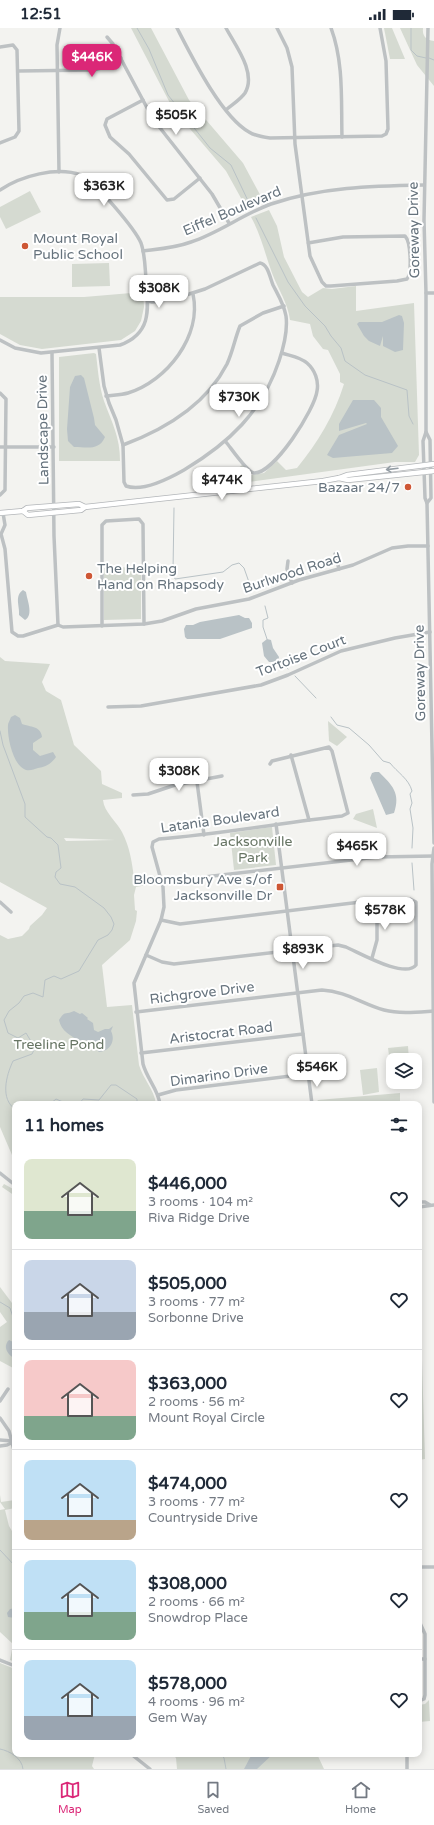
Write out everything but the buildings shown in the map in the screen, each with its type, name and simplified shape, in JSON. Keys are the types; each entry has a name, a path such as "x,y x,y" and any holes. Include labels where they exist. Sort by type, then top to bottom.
{"main road":[{"path":"23,511 28,515 80,510 85,507 197,496 340,478 347,475 432,464"},
{"path":"340,478 348,480 432,471"},
{"path":"2,513 23,511 27,508 79,504 85,507"}],"street":[{"path":"59,172 57,45 60,28"},
{"path":"178,28 204,78 226,109 243,128 253,134 270,138 342,138 382,136 388,132 386,61 380,28"},
{"path":"226,28 244,62 248,78 245,93 226,109"},
{"path":"277,28 287,48 292,67 294,138 308,243 313,266 326,286 404,280 409,277 410,274 409,242 405,236 342,237 308,243"},
{"path":"331,28 340,68 342,138"},
{"path":"428,29 434,30"},
{"name":"Goreway Drive","path":"428,29 424,185 426,432 423,441 425,498 427,503 434,843"},
{"path":"107,37 113,44 157,125 215,198 229,223"},
{"path":"0,47 10,45 16,47 18,71 18,134 15,137 0,143"},
{"path":"18,71 98,69 120,58"},
{"path":"143,100 107,120 105,125 110,136 129,154 167,200 174,199 200,178"},
{"path":"0,190 28,177 59,172 81,175 94,184 136,235 143,251 148,301 147,318 141,330 135,337 120,345 52,353 28,352 15,348 0,340"},
{"name":"Eiffel Boulevard","path":"143,251 168,248 191,242 258,209 302,195 345,188 424,185"},
{"path":"99,348 102,378 106,396 116,420 123,445 124,482 126,486 132,487 153,484 172,477 209,455 226,442 245,422 261,400 273,377 282,353 287,323 284,306 266,267 264,264 260,263 214,286 193,294 164,298 161,296 151,296 148,301"},
{"path":"426,293 434,293"},
{"path":"106,396 125,394 134,391 160,375 174,361 183,348 191,329 195,305 193,294"},
{"path":"123,445 145,438 193,408 210,390 224,368 234,347 240,326 263,313 284,306"},
{"name":"Landscape Drive","path":"52,353 54,512"},
{"path":"226,442 248,470 257,472 266,469 298,430 315,400 318,390 317,382 314,373 307,364 297,358 282,353"},
{"path":"0,393 6,399 5,490 0,495"},
{"name":"Goreway Drive","path":"426,432 430,440 432,464 431,498 427,503"},
{"path":"0,448 54,447"},
{"path":"2,513 5,525 1,534 6,557 12,632 18,636 23,636 58,624 54,512"},
{"path":"102,626 102,525 106,521 139,518 143,524 144,624"},
{"name":"Burlwood Road","path":"58,624 63,627 102,626 144,624 162,621 196,609 249,599 292,582 360,562 375,554 392,548 428,546"},
{"path":"335,554 339,569"},
{"path":"288,561 287,569 292,582"},
{"name":"Tortoise Court","path":"108,707 141,706 260,685 288,676 341,651 395,638 430,632"},
{"name":"Latania Boulevard","path":"159,1101 158,1095 144,1070 136,1012 134,983 161,920 164,907 161,882 152,847 153,842 159,839 204,835 346,815 348,812 332,748 326,746 291,755"},
{"path":"270,764 272,761 291,755 309,820"},
{"path":"133,795 148,794 175,785 222,776"},
{"path":"197,782 204,835"},
{"path":"276,824 312,1101"},
{"path":"434,848 434,1102"},
{"path":"161,882 377,857 434,856"},
{"path":"146,955 162,962 174,964 341,945 401,970 414,968 416,965 416,902 410,899 376,900 180,924 161,920"},
{"path":"372,958 377,940 376,900"},
{"path":"0,902 11,912"},
{"name":"Richgrove Drive","path":"136,1012 322,990 332,990 351,996 378,1008 390,1011 434,1011"},
{"name":"Aristocrat Road","path":"141,1053 303,1034"},
{"name":"Dimarino Drive","path":"158,1095 176,1090 307,1074"},
{"path":"0,1173 12,1183"},
{"path":"422,1202 432,1205"},
{"path":"422,1208 432,1205"},
{"path":"0,1401 8,1389"},
{"path":"0,1418 8,1429 12,1439"},
{"path":"0,1440 12,1441"},
{"path":"0,1446 7,1445 12,1442"},
{"path":"422,1567 434,1567"},
{"path":"422,1628 425,1634 426,1695 422,1700"},
{"path":"0,1660 12,1665"},
{"path":"135,1757 150,1769"},
{"path":"407,1757 407,1769"}],"green space":[{"path":"131,28 151,28 189,100 243,163 264,202 247,209 226,171 173,109"},
{"path":"384,28 392,28 405,59 390,59"},
{"path":"400,28 423,28 425,37 434,41 434,86 417,65"},
{"path":"30,191 41,212 6,229 0,217 0,207"},
{"path":"269,210 277,226 284,257 302,292 308,297 323,288 332,289 356,286 356,311 414,303 419,455 415,462 395,462 242,483 233,473 242,465 251,475 264,473 277,461 286,470 297,468 325,428 344,384 340,382 340,374 328,350 323,349 313,336 310,324 290,320 285,302 272,273 251,217"},
{"path":"109,263 110,286 72,287 72,264"},
{"path":"143,292 144,307 141,321 135,331 121,340 42,349 20,345 0,334 0,297 84,297"},
{"path":"96,354 102,395 113,423 119,445 120,461 59,461 59,357"},
{"path":"141,567 141,619 104,620 104,568"},
{"name":"Treeline Pond","path":"0,657 5,661 50,664 42,682 46,691 61,700 74,745 101,771 102,784 122,793 122,798 103,800 106,809 120,828 127,843 134,878 156,876 158,883 136,887 134,895 135,910 137,911 136,921 130,940 102,965 107,1007 132,1005 139,1065 155,1101 12,1101 12,1155 0,1127 0,935 8,939 22,936 47,908 0,882","holes":["64,838 115,840 66,841"]},
{"path":"328,721 347,737 337,746 329,741"},
{"path":"373,809 377,828 353,819 356,814"},
{"name":"Jacksonville Park","path":"272,827 276,865 234,870 230,833"},
{"path":"408,1046 408,1053 389,1053 388,1048"},
{"path":"377,1068 379,1092 363,1095 360,1070"},
{"path":"400,1093 400,1101 317,1101"},
{"path":"4,1184 12,1188 12,1194 2,1187"},
{"path":"0,1287 12,1303 12,1367 0,1361 0,1327 7,1322 0,1312"},
{"path":"422,1360 425,1459 422,1460"},
{"path":"0,1495 1,1502 12,1500 12,1509 5,1510 9,1526 12,1531 12,1643 0,1632 0,1510 5,1509 0,1502"},
{"path":"12,1649 12,1661 10,1660"},
{"path":"0,1663 12,1668 12,1757 94,1757 92,1766 94,1769 0,1769"},
{"path":"429,1700 430,1721 422,1722 422,1704 425,1704"},
{"path":"175,1757 318,1757 324,1769 177,1769"}],"shaded area":[{"path":"399,315 402,316 404,323 403,350 395,352 383,346 383,336 380,346 369,341 364,336 357,324 359,322 382,322"},
{"path":"81,375 84,378 95,425 105,437 96,446 88,448 74,447 68,441 67,429 70,387 75,376"},
{"path":"353,400 374,400 381,408 381,417 398,446 392,453 333,458 327,455 339,435 367,424 366,423 339,431 339,424"},
{"path":"23,590 26,592 30,611 28,618 25,620 19,615 18,601 20,592"},
{"path":"239,615 249,618 252,623 252,628 220,639 187,639 185,637 184,629 186,625 193,625 200,622"},
{"path":"267,639 271,640 273,648 279,657 278,662 269,662 264,656 262,643"},
{"path":"15,715 20,718 22,724 40,731 42,737 33,743 33,750 40,756 53,752 56,757 51,763 44,767 26,770 18,763 14,757 8,730 8,724 11,717"},
{"path":"379,772 394,790 396,795 396,806 394,813 386,815 370,778 372,773"},
{"path":"74,1011 80,1014 82,1013 88,1018 87,1019 93,1023 94,1030 98,1032 109,1029 113,1026 111,1031 113,1038 109,1048 99,1052 86,1040 80,1041 64,1030 59,1020 64,1014"},
{"path":"9,1340 12,1342 12,1357 7,1351 7,1343"},
{"path":"12,1609 12,1618 8,1617 7,1613"},
{"path":"250,1757 270,1757 257,1769 244,1769"}],"waterway":[{"path":"137,28 149,49 168,95 210,148 231,165 251,207"},
{"path":"411,28 411,50 417,56 426,58"},
{"path":"429,58 434,60"},
{"path":"256,218 288,282 305,306 325,326 341,348 345,361 365,375 407,390 409,416 413,424"},
{"path":"174,508 173,571 175,579 223,572 232,565 239,563 244,568 250,585"},
{"path":"265,606 268,618 263,620 263,627 267,639"},
{"path":"279,659 288,669"},
{"path":"295,676 316,698"},
{"path":"331,717 337,725 349,728 369,745 383,761 390,763 408,783 412,791 410,794 412,803 410,809 413,828 412,848"},
{"path":"0,731 3,745 25,804 25,817 58,845 61,868 56,872 55,877 60,884 75,887 104,908 114,924 108,935 98,940 79,971 61,979 54,976 45,980 43,997 33,993 24,996 19,1003 9,1011 4,1020 8,1033 18,1038 26,1033 35,1048 32,1054 13,1061 8,1073 6,1093 7,1099 12,1107"},
{"path":"412,863 414,890"},
{"path":"81,1101 83,1099 99,1100 111,1085 116,1085 137,1099 137,1101"},
{"path":"54,1101 56,1099 61,1101"},
{"path":"0,1302 10,1308 12,1314"},
{"path":"0,1550 12,1563"},
{"path":"0,1749 12,1754"},
{"path":"16,1757 23,1769"},
{"path":"223,1757 226,1769"}],"place":[{"name":"Mount Royal Public School","path":"25,246"},
{"name":"Bazaar 24/7","path":"408,487"},
{"name":"The Helping Hand on Rhapsody","path":"89,576"},
{"name":"Bloomsbury Ave s/of Jacksonville Dr","path":"280,887"}]}
